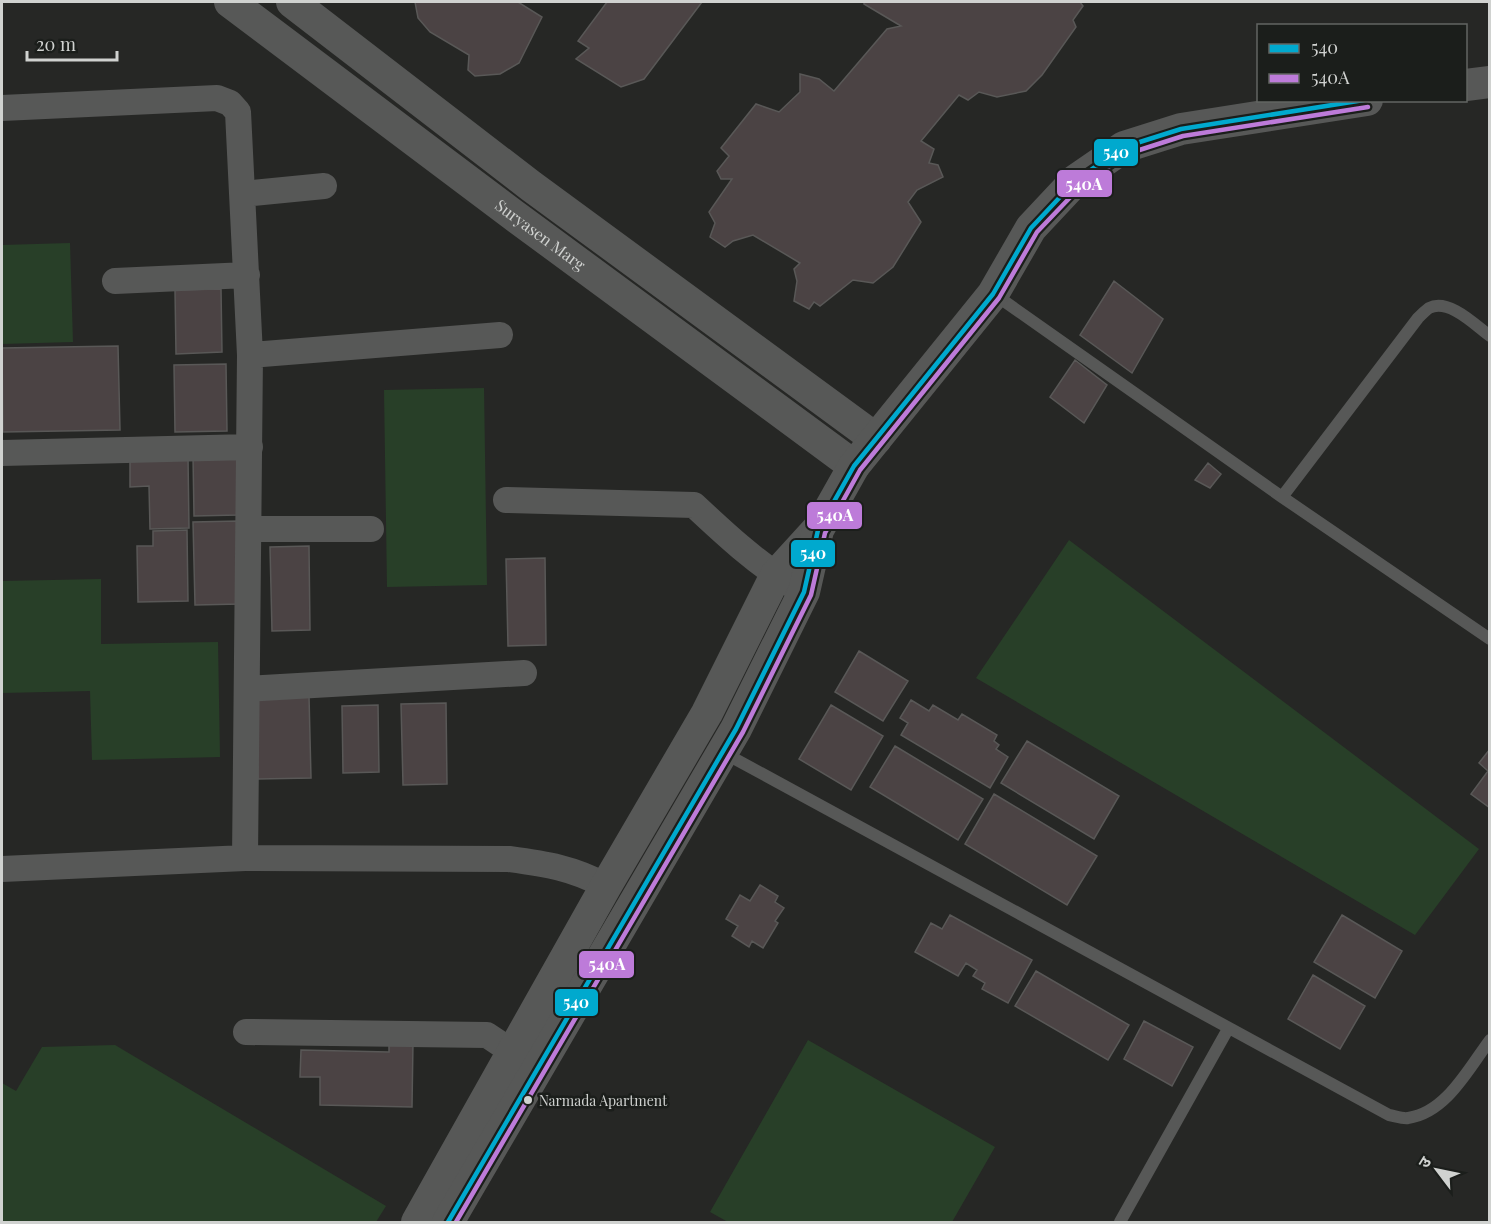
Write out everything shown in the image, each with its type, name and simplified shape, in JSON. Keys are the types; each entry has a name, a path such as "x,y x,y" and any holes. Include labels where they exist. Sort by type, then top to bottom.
{"street":[{"name":"Suryasen Marg","path":"292,2 531,186 876,439"},
{"name":"Suryasen Marg","path":"246,6 522,221 854,466"},
{"path":"1467,86 1490,82"},
{"path":"2,108 218,98 230,103 238,112 250,356 245,858"},
{"path":"448,1222 526,1061 606,886 707,713 776,575 818,530 854,466 993,294 1031,228 1076,180 1124,147 1181,129 1354,102"},
{"path":"243,194 324,186"},
{"path":"115,281 247,275"},
{"path":"250,356 500,335"},
{"path":"2,453 250,447"},
{"path":"506,500 694,505 730,539 776,575 804,592"},
{"path":"249,529 371,529"},
{"path":"417,1222 526,1061 736,729 804,592 818,530"},
{"path":"247,689 524,673"},
{"path":"2,869 245,858 509,859 542,863 583,874 606,886"},
{"path":"246,1032 487,1035 526,1061"}],"lane":[{"path":"993,294 1282,497 1490,639"},
{"path":"1282,497 1418,318 1430,308 1443,306 1454,310 1490,336"},
{"path":"722,752 1389,1115 1407,1118 1428,1112 1449,1094 1490,1040"},
{"path":"1120,1222 1228,1029"}],"green space":[{"path":"70,243 73,342 2,344 2,245"},
{"path":"484,388 487,585 387,587 384,390"},
{"path":"1069,540 1479,849 1415,935 976,678"},
{"path":"101,579 101,644 218,642 220,757 92,760 90,691 2,693 2,581"},
{"path":"808,1040 995,1147 952,1222 728,1222 710,1212"},
{"path":"115,1045 386,1206 376,1222 2,1222 2,1083 16,1091 42,1047"}],"building":[{"path":"415,2 518,2 542,17 519,63 500,74 475,76 468,70 469,55 430,32 418,18"},
{"path":"607,2 702,2 644,79 621,87 576,59 589,48 578,41"},
{"path":"864,2 1080,2 1083,6 1073,20 1076,27 1042,75 1026,91 997,97 979,92 968,100 959,95 921,141 934,149 929,163 938,165 943,177 917,190 908,202 921,222 893,267 873,283 853,280 820,306 814,302 809,309 794,301 797,281 794,269 800,263 753,235 733,241 725,247 710,237 715,223 709,212 732,179 721,179 717,171 729,156 721,148 756,104 779,112 800,92 800,74 819,79 834,91 887,29 901,26"},
{"path":"1114,281 1163,319 1132,373 1080,335"},
{"path":"221,289 222,352 176,354 175,290"},
{"path":"118,346 120,430 3,432 2,348"},
{"path":"1075,360 1107,385 1084,423 1050,397"},
{"path":"226,364 227,431 175,432 174,365"},
{"path":"237,455 238,515 194,516 193,456"},
{"path":"188,457 189,528 150,529 149,486 130,487 130,458"},
{"path":"1208,463 1221,474 1210,488 1195,480"},
{"path":"239,521 240,604 195,605 193,522"},
{"path":"187,530 188,601 138,602 137,546 153,546 153,531"},
{"path":"309,546 310,630 272,631 270,547"},
{"path":"545,558 546,645 508,646 506,559"},
{"path":"859,651 908,681 883,721 835,692"},
{"path":"309,696 311,778 258,779 256,697"},
{"path":"911,700 929,711 933,705 958,720 962,714 997,735 994,741 999,745 996,749 1008,757 990,788 901,735 908,723 900,718"},
{"path":"446,703 447,784 403,785 401,704"},
{"path":"378,705 379,772 343,773 342,706"},
{"path":"831,705 883,736 851,790 799,759"},
{"path":"1027,741 1119,796 1094,839 1001,783"},
{"path":"895,746 983,799 958,840 870,787"},
{"path":"1490,749 1490,808 1471,794 1488,771 1479,763"},
{"path":"994,794 1097,856 1067,905 965,844"},
{"path":"760,885 778,896 775,902 784,908 775,921 778,923 763,948 752,941 749,947 732,936 738,926 726,919 740,895 750,901"},
{"path":"950,915 1032,960 1008,1003 982,989 985,983 973,976 977,970 966,963 958,976 915,952 931,923 942,929"},
{"path":"1342,915 1402,951 1375,998 1314,962"},
{"path":"1036,971 1129,1025 1108,1060 1015,1006"},
{"path":"1313,975 1365,1006 1340,1049 1288,1019"},
{"path":"1144,1021 1193,1047 1172,1086 1124,1059"},
{"path":"389,1041 413,1042 412,1107 320,1105 320,1077 300,1077 301,1050 389,1052"}],"transit line":[{"name":"540","path":"448,1222 736,729 804,592 818,530 854,466 993,294 1031,228 1076,180 1124,147 1181,129 1351,102"},
{"name":"540A","path":"456,1222 743,732 811,595 825,533 860,470 999,298 1037,232 1081,186 1127,154 1183,136 1368,107"}],"place":[{"name":"Narmada Apartment","path":"528,1100"}]}
